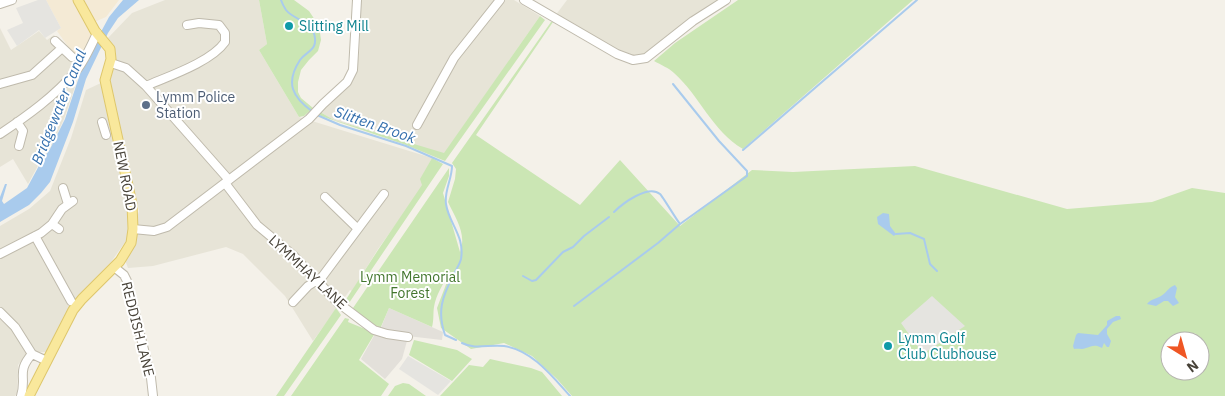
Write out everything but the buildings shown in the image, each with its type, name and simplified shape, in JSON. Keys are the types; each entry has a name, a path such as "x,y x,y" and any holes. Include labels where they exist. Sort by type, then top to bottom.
{"main road":[{"name":"NEW ROAD","path":"29,396 73,310 125,254 131,243 133,229 132,204 106,80 111,63 111,52 78,0"}],"street":[{"path":"0,4 12,0"},
{"path":"133,229 154,231 162,229 314,113 347,82 353,70 357,0"},
{"path":"417,125 454,58 500,0"},
{"path":"524,0 537,3 617,54 638,61 649,56 693,21 726,0"},
{"path":"146,86 193,66 220,48 225,42 225,33 219,25 199,23 187,25"},
{"path":"0,134 38,108 77,70 100,37"},
{"path":"56,42 72,57"},
{"path":"0,84 32,75 62,48"},
{"name":"LYMMHAY LANE","path":"111,63 126,68 146,86 227,181 257,225 293,255 337,302 374,330 408,337"},
{"path":"17,122 23,131 20,146"},
{"name":"NEW ROAD","path":"104,128 115,124"},
{"path":"0,254 35,236 53,223 71,202 63,188"},
{"path":"293,302 316,279 322,277 384,194"},
{"path":"324,197 358,228"},
{"path":"53,223 59,230"},
{"path":"35,236 71,301"},
{"name":"REDDISH LANE","path":"114,267 124,274 127,281 154,396"},
{"path":"0,312 16,327 32,354 47,361"},
{"path":"20,396 23,388 23,367 25,361 32,354"}],"shaded area":[{"path":"38,0 46,0 61,28 45,38 39,30 17,46 7,30 23,23 16,8"},
{"path":"46,0 119,0 106,17 92,23 94,36 84,55 77,59 57,31 61,28"},
{"path":"165,0 259,0 267,44 259,50 299,117 432,158 421,179 423,185 378,249 352,291 350,290 313,341 285,296 243,254 226,247 153,266 128,268 125,260 139,211 108,83 116,59 115,50 107,39 132,13"},
{"path":"361,0 514,0 540,16 444,154 334,120 320,112 353,81 359,55"},
{"path":"567,0 724,0 648,54 638,58 623,56 555,16"},
{"path":"0,28 11,50 39,31 47,40 54,35 75,61 76,84 64,119 50,149 40,162 28,184 13,159 0,167"},
{"path":"103,82 127,201 128,238 111,262 71,303 47,352 38,352 31,348 18,365 17,393 15,396 0,396 0,226 29,209 50,191 71,138 86,90"},
{"path":"932,296 965,326 923,354 901,323"},
{"path":"389,308 443,332 442,340 390,334 380,330"},
{"path":"375,334 407,341 402,359 385,379 361,359"},
{"path":"408,356 451,381 438,395 399,369"}],"green space":[{"path":"259,0 294,0 309,11 319,26 321,40 318,51 301,70 298,82 298,92 301,98 313,108 304,116 299,117 259,50 267,44"},
{"path":"738,0 913,0 743,149 723,133 674,73 654,61 675,43"},
{"path":"540,16 545,20 445,161 406,145 318,115 320,112 334,120 444,153"},
{"name":"Lymm Memorial Forest","path":"551,22 553,22 476,135 580,205 620,160 680,226 752,170 793,172 915,166 1067,209 1152,202 1192,188 1225,193 1225,396 572,396 532,356 504,343 471,349 441,328 437,308 450,274 436,298 432,327 389,308 380,329 373,327 353,308 449,168 449,176 443,193 460,252 462,245 461,233 448,202 456,169 452,163"},
{"path":"432,158 443,164 349,303 345,301 422,185 420,179"},
{"path":"336,308 341,315 284,396 276,396"},
{"path":"345,318 349,319 348,322 375,333 359,360 389,384 381,396 291,396"},
{"path":"414,340 457,350 472,359 452,381 409,355"},
{"path":"490,359 542,372 562,396 440,396 469,365 483,367"},
{"path":"403,383 409,384 426,396 388,396 395,386"}],"water":[{"path":"123,0 139,0 118,18 108,33 86,79 73,122 50,182 29,205 0,222 0,197 5,184 7,184 2,201 4,204 27,188 65,119 83,65 109,17"},
{"path":"883,213 889,214 890,226 896,234 894,236 878,224 877,217"},
{"path":"1175,285 1177,288 1175,297 1179,303 1173,306 1168,301 1164,301 1156,306 1147,304 1161,296"},
{"path":"1120,316 1121,319 1113,322 1107,329 1107,334 1111,341 1109,347 1104,343 1102,348 1094,346 1074,349 1073,346 1078,333 1098,335 1107,325 1107,321"}],"waterway":[{"name":"Slitten Brook","path":"281,0 286,10 308,25 314,34 314,46 303,56 295,68 292,83 293,89 300,101 313,112"},
{"path":"743,150 917,0"},
{"path":"574,306 658,243 680,224 747,176 747,171 719,141 673,84"},
{"path":"317,115 340,125 406,146 452,166 446,194 446,204 459,237 462,251 460,261 444,298 441,319 445,335 456,340"},
{"path":"614,212 623,204 642,193 655,192 662,196 680,224"},
{"path":"523,276 532,281 536,280 563,252 573,247 609,217"},
{"path":"896,234 910,233 924,239 930,264 937,271"},
{"path":"462,343 472,346 504,346 514,348 541,365 570,396"}],"place":[{"name":"Slitting Mill","path":"289,26"},
{"name":"Lymm Police Station","path":"146,105"},
{"name":"Lymm Golf Club Clubhouse","path":"888,346"}],"water label":[{"name":"Bridgewater Canal","path":"59,107"}]}
